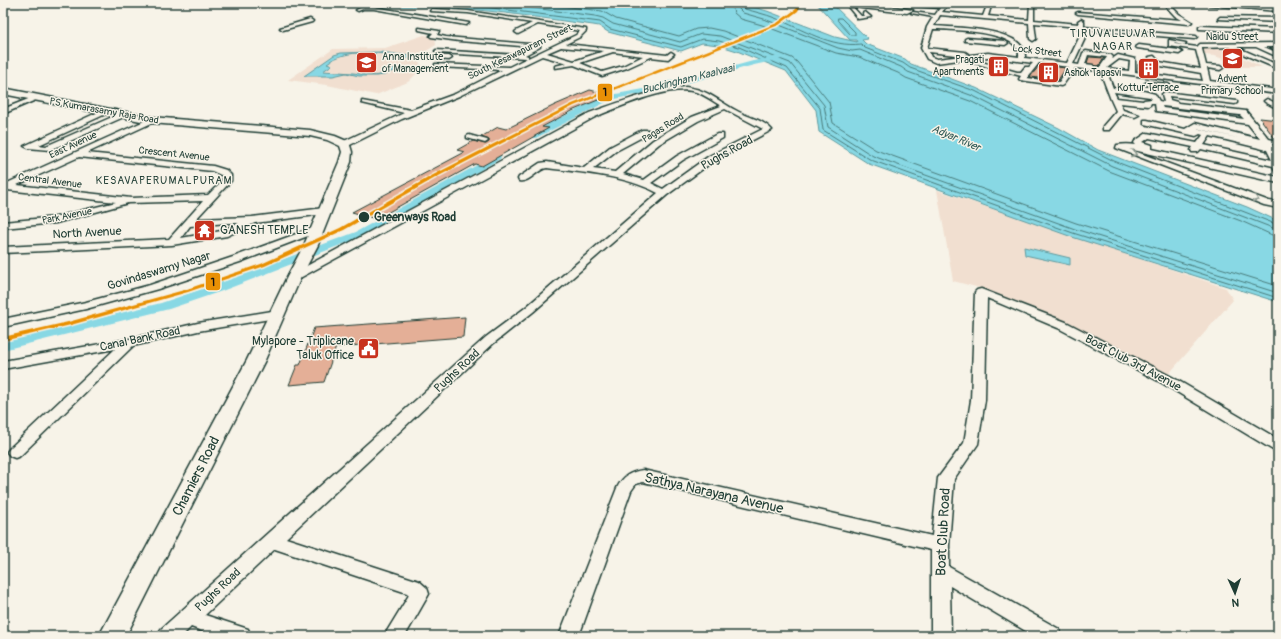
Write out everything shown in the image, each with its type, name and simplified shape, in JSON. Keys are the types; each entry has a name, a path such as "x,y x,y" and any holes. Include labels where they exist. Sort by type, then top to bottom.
{"street":[{"path":"859,3 911,10 907,12 862,7 858,6 859,3"},
{"path":"896,3 942,7"},
{"path":"925,48 930,27 935,15 947,3"},
{"path":"986,17 990,3"},
{"path":"1032,3 1031,21 1033,39"},
{"path":"1165,3 1177,15 1201,28 1215,38 1222,46"},
{"path":"1209,3 1278,8"},
{"path":"848,4 858,8 869,17 860,18 848,4"},
{"path":"1074,65 1083,36 1082,25 1075,7"},
{"path":"1261,7 1278,15"},
{"path":"466,23 446,19 374,8 362,8 358,10 439,24 442,23 440,21 446,19 468,12"},
{"name":"South Kesawapuram Street","path":"346,144 411,112 457,95 578,36 584,30 468,12 432,10"},
{"path":"865,13 893,14 896,15 894,17"},
{"path":"913,13 1082,25 1194,37"},
{"path":"1078,14 1188,22"},
{"path":"1238,19 1228,14 1253,15"},
{"path":"1220,18 1278,20"},
{"path":"283,28 310,21"},
{"path":"1082,25 1088,22"},
{"path":"518,32 536,23"},
{"path":"433,26 422,29 437,32 433,36 450,39 538,46 519,56"},
{"path":"930,27 998,35 1018,44 1022,49 1022,56"},
{"path":"1201,28 1278,31"},
{"path":"967,40 1018,44"},
{"path":"560,44 665,57 671,54"},
{"path":"443,45 528,51"},
{"name":"Naidu Street","path":"1207,83 1200,50 1222,46 1278,45"},
{"path":"1229,46 1278,67"},
{"path":"1256,46 1278,55"},
{"path":"553,48 615,58"},
{"path":"925,48 963,50"},
{"path":"925,48 976,56"},
{"name":"Lock Street","path":"925,48 929,58 936,61 976,56 1004,58 1022,56 1033,63"},
{"path":"1139,48 1200,50"},
{"path":"438,50 533,58"},
{"path":"557,67 575,63 613,50"},
{"path":"996,52 1074,65"},
{"path":"1033,63 1022,79 1061,84 1074,65 1086,53 1110,57 1103,70 1114,100 1120,111"},
{"path":"542,54 575,63 602,74 624,67 649,55"},
{"path":"428,57 523,63"},
{"path":"1103,70 1107,65 1120,57 1133,59 1132,76 1216,86 1220,91 1196,89"},
{"path":"1152,57 1154,62 1157,64 1203,69 1220,68"},
{"path":"963,58 1017,74 1023,74 1033,63"},
{"path":"1004,58 1005,63 1074,65"},
{"path":"588,59 603,62"},
{"path":"622,59 637,61"},
{"path":"610,64 624,67"},
{"path":"434,65 511,69"},
{"name":"Lock Street","path":"1074,65 1132,76"},
{"path":"1156,80 1173,87"},
{"path":"1147,84 1156,80 1207,83 1278,92"},
{"path":"1135,85 1140,92 1138,93"},
{"path":"1226,86 1249,123 1271,152"},
{"path":"296,272 592,115 633,99 681,88 699,90 725,107"},
{"path":"1110,90 1153,95 1156,101 1146,100 1148,104 1114,100"},
{"name":"PS Kumarasamy Raja Road","path":"3,91 122,116 206,126 310,133 331,138 346,144"},
{"path":"1249,96 1274,97 1270,91"},
{"path":"1234,97 1165,94 1166,100 1170,102 1242,112"},
{"path":"3,112 36,98"},
{"path":"1267,101 1278,107"},
{"path":"364,102 411,112"},
{"path":"1242,112 1158,103 1159,109 1163,110 1249,123"},
{"name":"Pughs Road","path":"168,636 490,340 529,310 664,193 712,158 768,130 725,107"},
{"name":"Pagas Road","path":"617,175 656,142 695,119 725,107"},
{"path":"1120,111 1135,114"},
{"path":"1106,128 1120,111"},
{"path":"106,112 28,146 47,148 122,116"},
{"path":"1249,123 1191,116 1196,125 1271,152"},
{"name":"East Avenue","path":"5,188 151,120"},
{"path":"1147,122 1271,152"},
{"path":"1195,125 1271,152 1189,129 1195,125"},
{"path":"587,170 613,149 645,132"},
{"path":"1271,152 1199,146 1148,135 1138,143 1278,176"},
{"path":"645,183 680,158 720,136"},
{"path":"1189,156 1206,136"},
{"path":"469,137 485,141"},
{"path":"1271,152 1278,142"},
{"path":"278,314 296,272 312,245 324,211 345,162 347,152 346,144"},
{"path":"1278,180 1130,146 1120,147 1267,203 1278,205"},
{"name":"Crescent Avenue","path":"78,154 213,169 223,172 227,176 227,180 187,223 172,242"},
{"path":"522,179 540,166 544,165 617,175 645,183 664,193"},
{"name":"Central Avenue","path":"5,188 131,201 210,198"},
{"name":"Park Avenue","path":"3,225 56,220 131,201"},
{"path":"187,223 253,220 324,211"},
{"name":"North Avenue","path":"3,250 172,242 223,234 253,220"},
{"name":"Govindaswamy Nagar","path":"3,323 98,303 172,282 251,255 318,228"},
{"name":"Boat Club 3rd Avenue","path":"982,292 1068,328 1166,380 1278,446"},
{"name":"Boat Club Road","path":"941,636 940,545 946,478 971,444 977,408 982,292"},
{"name":"Canal Bank Road","path":"3,365 129,343 198,327 278,314"},
{"name":"Chamiers Road","path":"112,636 256,360 278,314"},
{"path":"15,452 129,343"},
{"name":"Sathya Narayana Avenue","path":"569,636 623,492 629,480 635,477 643,476 940,545"},
{"path":"273,540 413,587 420,594 394,636"},
{"path":"940,571 1052,636"},
{"path":"189,618 241,636"}],"shaded area":[{"path":"1116,3 1159,3 1164,9 1118,5"},
{"name":"Anna Institute of Management","path":"424,35 435,37 436,45 415,58 423,67 408,82 376,95 327,85 288,80 333,49 385,48"},
{"name":"Advent Primary School","path":"1202,47 1220,47 1262,67 1231,67 1228,61 1215,56 1205,55"},
{"path":"937,190 1226,288 1233,300 1167,376 1067,323 980,288 953,281"}],"water":[{"name":"Adyar River","path":"344,3 740,3 767,11 835,37 857,42 856,40 850,40 816,3 831,3 868,39 862,40 866,44 905,59 911,64 976,88 1059,128 1098,150 1247,207 1278,221 1278,302 1072,237 869,164 819,132 816,110 786,71 737,51 718,45 702,43 681,51 608,32 599,26 506,13 471,9 371,6"},
{"path":"380,52 410,56 410,58 402,59 401,56 353,53 335,58 327,63 332,65 323,71 353,73 372,76 359,76 346,73 333,76 304,76 334,55 341,53"},
{"path":"401,68 385,75 372,76 382,74 389,69"},
{"path":"1024,247 1070,258 1070,265 1025,255"}],"building":[{"path":"1089,57 1104,58 1099,66 1096,66 1087,63"},
{"name":"Kottur Terrace","path":"1138,64 1159,67 1159,74 1137,71"},
{"name":"Ashok Tapasvi","path":"1040,65 1066,68 1058,80 1030,77"},
{"name":"Greenways Road","path":"590,90 610,95 574,110 542,127 549,128 482,166 475,164 376,219 352,212 465,152 457,150 473,141 486,144 489,140 481,137 498,127 506,129"},
{"path":"1260,118 1278,120 1278,139 1275,139"},
{"name":"Mylapore - Triplicane Taluk Office","path":"465,317 463,337 336,347 324,382 289,385 297,365 300,365 314,328"}],"waterway":[{"name":"Buckingham Kaalvaai","path":"533,136 608,98 645,91 669,83 691,80 753,63 780,58"},
{"name":"Buckingham Kaalvaai","path":"3,346 165,306 218,288 360,234 497,157"}],"transit line":[{"name":"1","path":"3,339 69,324 186,291 263,265 342,229 435,176 573,105 778,24 797,10 801,3"}],"place":[{"name":"Advent Primary School","path":"1232,59"},
{"name":"Anna Institute of Management","path":"366,63"},
{"name":"Pragati Apartments","path":"999,66"},
{"name":"Kottur Terrace","path":"1148,68"},
{"name":"Ashok Tapasvi","path":"1049,73"},
{"name":"Greenways Road","path":"364,217"},
{"name":"GANESH TEMPLE","path":"205,230"},
{"name":"Mylapore - Triplicane Taluk Office","path":"369,348"}],"district":[{"name":"TIRUVALLUVAR NAGAR","path":"1113,39"},
{"name":"KESAVAPERUMALPURAM","path":"164,180"}]}
